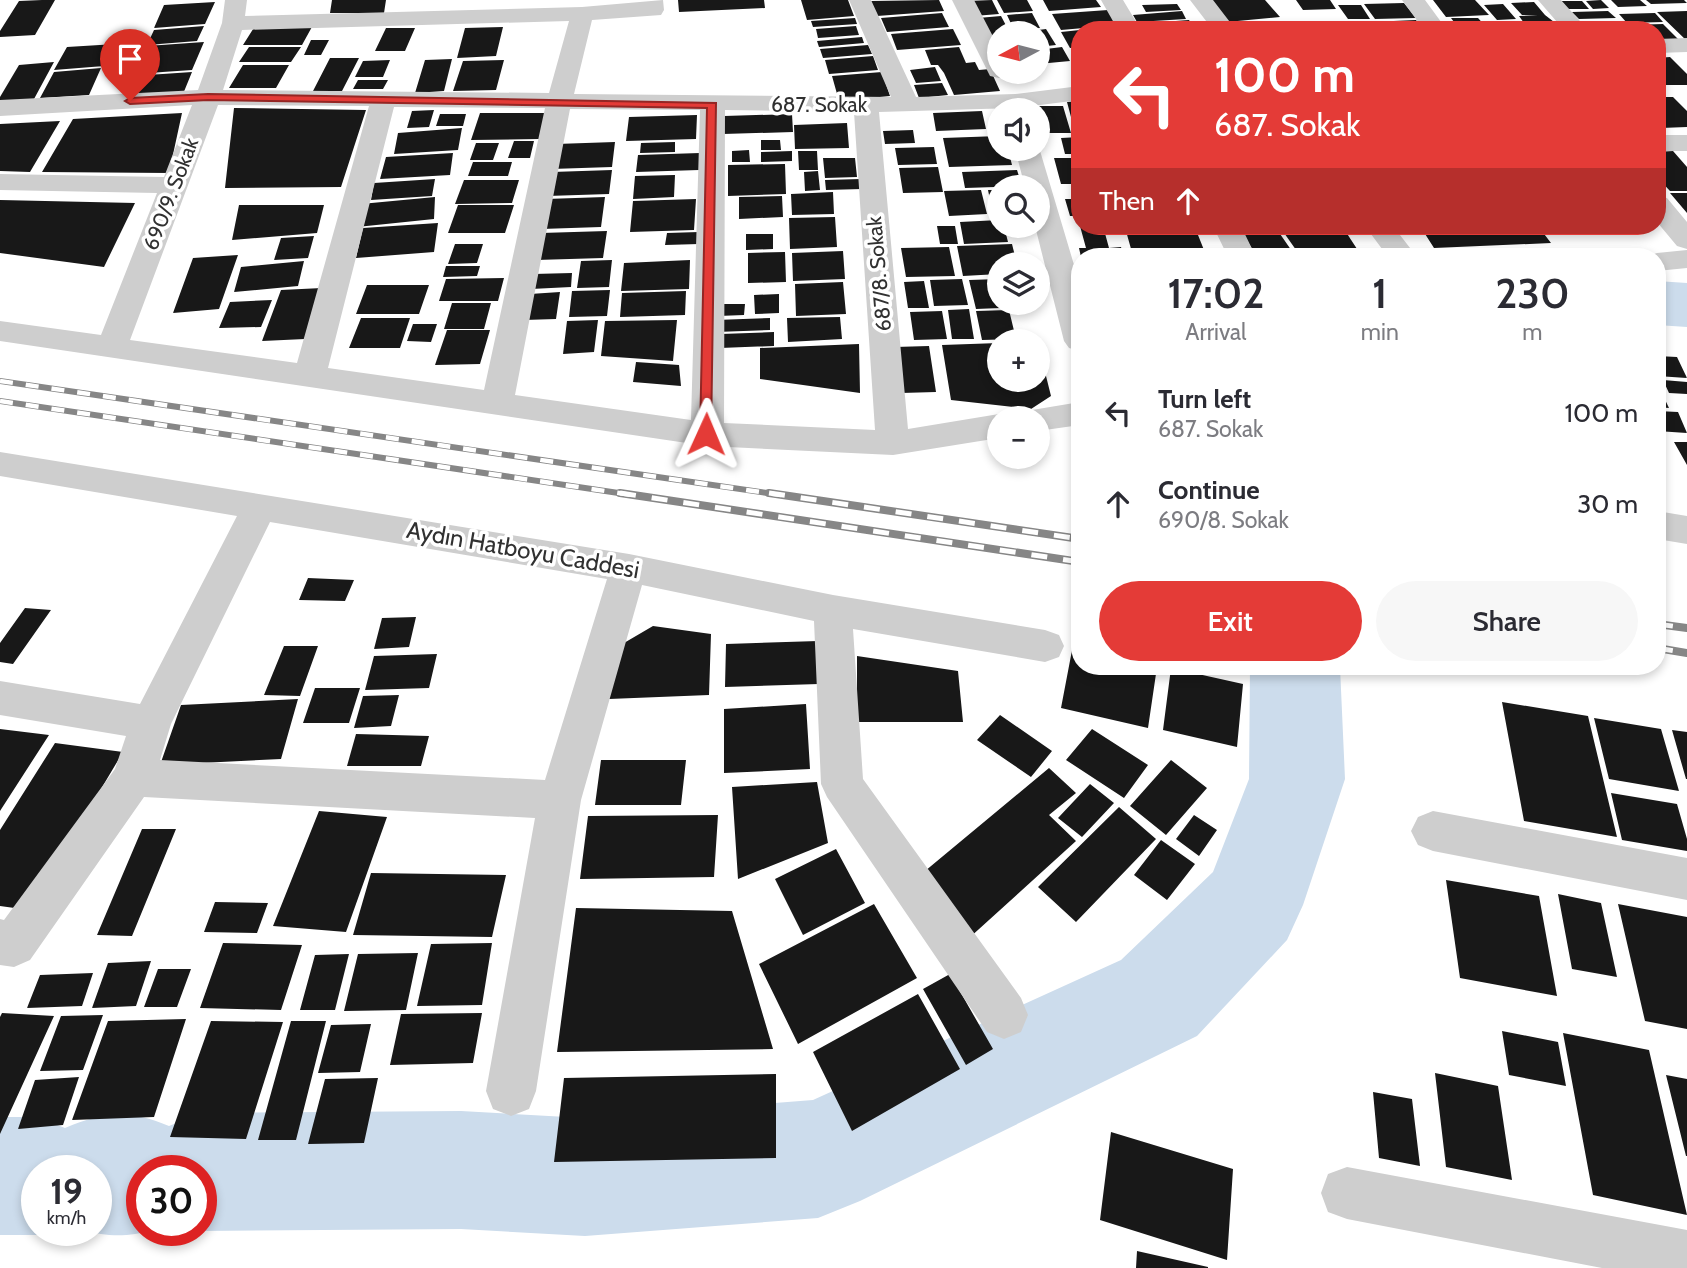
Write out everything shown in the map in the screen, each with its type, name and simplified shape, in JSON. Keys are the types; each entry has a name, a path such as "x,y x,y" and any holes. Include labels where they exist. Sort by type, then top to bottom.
{"street":[{"path":"235,11 403,9 583,14 653,10 652,0"},
{"path":"860,0 907,105"},
{"path":"963,0 987,46"},
{"path":"1112,0 1124,21"},
{"path":"1201,0 1218,21"},
{"path":"1413,0 1429,21"},
{"path":"1549,0 1569,21"},
{"name":"690/9. Sokak","path":"112,346 208,97 235,11"},
{"path":"496,404 559,102 583,14"},
{"path":"1666,46 1687,45"},
{"name":"687. Sokak","path":"1050,99 1071,95"},
{"name":"687. Sokak","path":"0,108 208,97 713,105 987,106"},
{"path":"310,374 383,100"},
{"path":"706,434 713,105"},
{"name":"687/8. Sokak","path":"866,105 892,443"},
{"path":"1666,144 1687,143"},
{"path":"1031,161 1071,308"},
{"path":"0,183 175,185"},
{"path":"1666,215 1687,240"},
{"path":"1666,261 1687,259"},
{"path":"0,331 310,374 706,434 892,443 987,428"},
{"path":"1050,417 1071,414"},
{"name":"Aydın Hatboyu Caddesi","path":"0,464 261,505 629,568 833,610 1045,646"},
{"path":"0,942 14,944 133,778 151,723 261,505"},
{"path":"1666,526 1687,530"},
{"path":"511,1091 560,800 629,568"},
{"path":"833,610 842,784 1004,1015"},
{"path":"0,698 151,723"},
{"path":"133,778 560,800"},
{"path":"1433,831 1687,878"},
{"path":"1347,1193 1687,1256"}],"building":[{"path":"55,0 35,35 0,37 0,31 19,1"},
{"path":"332,0 386,0 384,13 330,13"},
{"path":"678,0 764,0 765,8 679,12"},
{"path":"801,0 848,0 854,16 807,20"},
{"path":"939,0 944,11 877,16 871,1"},
{"path":"992,0 999,14 974,16 967,1"},
{"path":"997,0 1027,0 1033,11 1004,13"},
{"path":"1043,0 1096,0 1101,7 1049,11"},
{"path":"1210,0 1265,0 1280,17 1238,21 1226,21"},
{"path":"1296,0 1330,0 1336,9 1303,10"},
{"path":"1433,0 1475,0 1489,15 1446,17"},
{"path":"1601,0 1609,8 1593,9 1586,1"},
{"path":"1611,0 1640,0 1647,6 1618,7"},
{"path":"1646,0 1684,0 1687,3 1651,4"},
{"path":"1561,1 1582,1 1589,9 1568,9"},
{"path":"215,2 205,24 154,28 164,5"},
{"path":"1534,2 1553,21 1523,21 1519,16 1538,15 1522,15 1511,3"},
{"path":"1404,3 1416,18 1375,19 1364,4"},
{"path":"1177,4 1181,10 1146,12 1142,5"},
{"path":"1503,4 1516,19 1497,20 1484,5"},
{"path":"1338,5 1361,5 1370,19 1348,19"},
{"path":"1108,10 1115,21 1071,21 1071,29 1061,30 1052,14"},
{"path":"1182,11 1186,19 1136,21 1133,15"},
{"path":"1608,11 1616,18 1579,19 1572,12"},
{"path":"1687,11 1687,41 1657,12"},
{"path":"942,13 949,27 887,32 881,18"},
{"path":"1032,13 1036,21 1010,21 1007,15"},
{"path":"1655,13 1662,21 1625,21 1619,14"},
{"path":"1001,16 1004,21 987,21 987,32 978,18"},
{"path":"855,18 857,24 813,27 811,21"},
{"path":"1451,18 1478,18 1481,21 1453,21"},
{"path":"313,25 302,45 243,45 255,26"},
{"path":"204,26 197,41 147,45 154,30"},
{"path":"856,26 859,35 818,38 816,29"},
{"path":"503,27 496,56 457,58 465,28"},
{"path":"1666,27 1678,39 1666,39"},
{"path":"386,28 415,28 405,51 375,51"},
{"path":"953,29 961,45 897,50 891,34"},
{"path":"1071,31 1071,48 1070,48 1061,32"},
{"path":"1050,35 1056,45 1050,46"},
{"path":"862,37 864,43 819,47 817,41"},
{"path":"311,40 329,40 321,55 304,55"},
{"path":"204,42 192,70 133,74 147,46"},
{"path":"116,44 104,66 54,70 67,47"},
{"path":"868,45 872,54 823,58 820,49"},
{"path":"249,47 301,47 291,62 239,62"},
{"path":"959,47 966,63 975,62 979,70 987,69 987,84 997,84 1000,91 954,95 944,73 938,65 931,65 925,50"},
{"path":"1062,47 1070,61 1050,63 1050,48"},
{"path":"873,56 878,70 829,74 825,60"},
{"path":"1666,57 1670,57 1687,74 1687,85 1666,85"},
{"path":"330,58 359,58 342,91 313,91"},
{"path":"452,59 444,91 415,93 425,60"},
{"path":"390,60 383,77 355,77 363,61"},
{"path":"504,60 496,90 453,91 463,61"},
{"path":"54,62 34,99 0,102 0,97 19,65"},
{"path":"243,65 289,65 276,88 229,88"},
{"path":"935,67 941,81 916,83 910,70"},
{"path":"101,68 89,95 40,98 54,72"},
{"path":"192,72 183,94 122,99 133,76"},
{"path":"882,72 890,96 839,101 832,76"},
{"path":"358,80 388,80 383,89 353,89"},
{"path":"942,83 948,95 919,98 914,85"},
{"path":"1666,97 1673,97 1687,111 1687,127 1666,128"},
{"path":"1050,106 1063,106 1071,133 1050,133"},
{"path":"234,108 366,110 341,187 225,188"},
{"path":"434,110 429,127 407,128 412,111"},
{"path":"982,111 986,129 936,131 933,113"},
{"path":"182,113 169,173 42,172 73,119"},
{"path":"480,113 546,113 539,139 471,140"},
{"path":"440,114 466,114 463,126 436,126"},
{"path":"792,114 793,132 723,134 724,116"},
{"path":"697,115 696,139 626,141 629,117"},
{"path":"60,121 30,172 0,171 0,124"},
{"path":"847,123 849,148 795,149 794,125"},
{"path":"462,128 458,150 394,154 398,133"},
{"path":"913,130 915,143 885,144 883,131"},
{"path":"987,136 987,161 1011,161 1012,165 949,167 943,138"},
{"path":"1071,137 1071,154 1065,154 1061,138"},
{"path":"761,140 780,140 781,150 761,150"},
{"path":"514,141 534,141 530,158 508,158"},
{"path":"615,142 612,167 551,169 556,144"},
{"path":"675,142 675,152 640,153 641,143"},
{"path":"476,143 499,143 493,160 470,160"},
{"path":"934,147 937,164 898,165 895,148"},
{"path":"749,150 750,162 732,162 732,151"},
{"path":"792,151 792,161 761,162 761,152"},
{"path":"798,151 817,151 818,170 799,170"},
{"path":"1666,151 1673,151 1687,167 1687,191 1670,191 1666,187"},
{"path":"453,153 450,175 380,179 386,157"},
{"path":"700,153 699,170 636,172 638,155"},
{"path":"823,158 855,158 857,177 825,178"},
{"path":"1054,158 1071,158 1071,184 1061,184"},
{"path":"473,162 512,162 508,176 468,176"},
{"path":"785,164 786,194 728,196 728,165"},
{"path":"938,167 943,192 903,193 899,168"},
{"path":"612,170 609,194 547,196 552,172"},
{"path":"1017,170 1019,175 987,175 987,187 965,188 962,172"},
{"path":"818,171 820,190 805,191 804,172"},
{"path":"675,175 674,197 633,199 635,176"},
{"path":"435,179 432,196 371,200 374,183"},
{"path":"861,179 862,189 826,190 825,180"},
{"path":"464,180 519,180 512,203 455,204"},
{"path":"981,190 987,214 949,216 944,191"},
{"path":"833,192 834,214 792,215 791,194"},
{"path":"1670,193 1687,193 1687,213"},
{"path":"782,196 783,217 739,219 739,197"},
{"path":"435,197 434,219 357,227 361,204"},
{"path":"605,197 601,227 541,229 546,199"},
{"path":"696,199 694,230 630,232 633,201"},
{"path":"1065,199 1071,199 1070,216"},
{"path":"0,200 135,203 104,267 0,253"},
{"path":"239,205 324,205 317,233 232,240"},
{"path":"458,205 514,205 505,233 448,233"},
{"path":"835,217 837,247 790,249 789,218"},
{"path":"987,221 987,238 1007,238 1008,242 964,244 960,222"},
{"path":"438,223 434,252 356,258 363,228"},
{"path":"937,226 955,226 958,244 940,244"},
{"path":"607,231 603,258 536,260 541,233"},
{"path":"699,232 699,244 665,245 667,233"},
{"path":"746,234 773,234 773,249 746,250"},
{"path":"1082,235 1105,235 1109,248 1086,248"},
{"path":"1127,235 1198,235 1203,248 1131,248"},
{"path":"1244,235 1281,235 1290,248 1252,248"},
{"path":"1286,235 1348,235 1356,248 1295,248"},
{"path":"1426,235 1545,235 1551,243 1434,248"},
{"path":"314,236 308,258 274,260 281,238"},
{"path":"455,244 483,244 477,263 448,264"},
{"path":"1012,244 1014,252 987,252 987,275 963,276 957,246"},
{"path":"949,247 955,276 906,277 901,248"},
{"path":"843,251 845,279 793,281 792,253"},
{"path":"785,252 786,282 748,283 748,253"},
{"path":"238,255 219,309 173,313 193,258"},
{"path":"612,260 609,287 577,288 581,261"},
{"path":"690,260 689,289 621,291 624,263"},
{"path":"304,261 298,286 234,292 241,267"},
{"path":"446,266 480,266 477,276 443,277"},
{"path":"572,273 571,287 531,289 533,274"},
{"path":"504,278 498,301 439,301 446,279"},
{"path":"962,279 968,305 934,306 930,280"},
{"path":"987,279 987,309 976,309 969,280"},
{"path":"924,281 929,308 908,308 904,282"},
{"path":"843,282 846,314 796,316 795,284"},
{"path":"367,285 429,285 419,314 356,314"},
{"path":"322,288 305,339 262,341 281,290"},
{"path":"610,290 607,316 569,317 572,291"},
{"path":"686,291 685,315 620,317 622,293"},
{"path":"560,292 556,319 524,320 530,294"},
{"path":"779,294 779,313 755,314 754,295"},
{"path":"272,300 261,327 219,328 230,302"},
{"path":"452,303 491,303 484,329 444,329"},
{"path":"719,304 745,304 744,315 718,316"},
{"path":"969,309 974,339 952,339 948,310"},
{"path":"942,311 947,339 914,340 910,312"},
{"path":"976,311 987,311 987,315 1010,315 1014,329 987,329 987,340 982,340"},
{"path":"840,317 842,339 788,342 787,318"},
{"path":"361,318 410,318 400,348 349,348"},
{"path":"770,318 770,330 716,332 716,320"},
{"path":"598,320 594,352 563,354 567,321"},
{"path":"677,320 673,361 601,356 605,321"},
{"path":"413,324 437,324 431,342 407,341"},
{"path":"447,330 490,330 480,364 435,365"},
{"path":"774,332 774,346 720,348 721,334"},
{"path":"987,343 987,392 1050,392 1051,396 1036,406 1004,406 951,400 942,345"},
{"path":"859,344 860,393 760,379 760,348"},
{"path":"929,346 936,392 901,393 895,347"},
{"path":"1666,356 1677,357 1687,378 1666,377"},
{"path":"636,362 679,365 681,386 633,382"},
{"path":"1666,380 1687,382 1687,394 1669,393"},
{"path":"1666,411 1678,412 1687,433 1666,432"},
{"path":"1674,442 1687,442 1687,465"},
{"path":"308,578 354,580 345,601 299,600"},
{"path":"25,608 51,610 13,664 0,662 0,643"},
{"path":"416,617 409,647 374,649 382,618"},
{"path":"653,626 711,634 709,695 609,699 612,650"},
{"path":"818,641 819,684 725,687 726,644"},
{"path":"284,646 318,646 300,696 264,695"},
{"path":"437,654 429,688 365,690 374,656"},
{"path":"857,656 958,671 963,722 857,722"},
{"path":"1071,656 1071,675 1156,675 1148,728 1061,708"},
{"path":"1170,675 1202,675 1243,684 1237,747 1163,730"},
{"path":"315,688 360,688 349,723 303,723"},
{"path":"399,695 391,726 354,728 363,696"},
{"path":"298,699 281,759 160,765 181,705"},
{"path":"1502,702 1588,716 1617,837 1524,821"},
{"path":"806,704 810,769 724,773 724,709"},
{"path":"1000,715 1052,751 1031,777 977,740"},
{"path":"1594,718 1661,729 1679,791 1609,779"},
{"path":"0,729 49,735 0,811"},
{"path":"1092,729 1148,765 1124,798 1066,760"},
{"path":"1672,730 1687,732 1687,779 1686,779"},
{"path":"356,734 429,736 421,766 347,766"},
{"path":"55,743 123,752 29,910 0,906 0,830"},
{"path":"601,760 686,760 681,805 595,805"},
{"path":"1171,760 1207,788 1166,835 1130,806"},
{"path":"1049,768 1076,793 1049,815 1076,841 968,939 913,881"},
{"path":"817,782 828,843 738,879 732,787"},
{"path":"1090,784 1114,803 1082,837 1058,818"},
{"path":"1611,793 1677,804 1687,839 1687,851 1622,840"},
{"path":"1119,807 1156,839 1076,922 1038,887"},
{"path":"319,811 387,817 346,932 273,926"},
{"path":"718,815 714,877 580,879 588,816"},
{"path":"1194,815 1217,830 1199,856 1176,839"},
{"path":"142,829 176,829 132,936 97,935"},
{"path":"1161,840 1195,864 1167,900 1134,875"},
{"path":"836,849 865,903 803,935 775,879"},
{"path":"371,873 506,875 492,937 353,935"},
{"path":"1446,880 1539,896 1557,996 1460,978"},
{"path":"1558,894 1601,903 1617,977 1572,969"},
{"path":"215,902 268,903 257,933 204,932"},
{"path":"874,904 917,978 798,1044 759,964"},
{"path":"1618,904 1687,917 1687,1029 1645,1021"},
{"path":"576,908 732,911 773,1049 557,1052"},
{"path":"223,943 302,945 281,1010 200,1008"},
{"path":"492,943 482,1005 417,1006 431,944"},
{"path":"418,953 406,1010 344,1011 358,954"},
{"path":"349,954 335,1010 300,1010 315,955"},
{"path":"151,961 136,1006 92,1008 108,963"},
{"path":"158,969 191,969 177,1007 144,1007"},
{"path":"93,973 82,1006 27,1008 40,975"},
{"path":"950,974 993,1049 966,1065 923,989"},
{"path":"918,994 960,1069 852,1131 813,1052"},
{"path":"2,1013 54,1016 0,1134 0,1017"},
{"path":"482,1013 473,1063 390,1065 401,1014"},
{"path":"103,1015 83,1070 40,1071 61,1016"},
{"path":"186,1019 154,1117 72,1120 108,1021"},
{"path":"211,1021 283,1022 246,1139 170,1137"},
{"path":"291,1021 326,1021 296,1140 258,1140"},
{"path":"371,1024 360,1072 318,1073 331,1025"},
{"path":"1502,1031 1558,1042 1566,1086 1509,1075"},
{"path":"1563,1033 1649,1050 1687,1215 1593,1195"},
{"path":"1435,1073 1498,1086 1512,1180 1446,1167"},
{"path":"776,1074 776,1158 554,1162 564,1078"},
{"path":"1666,1075 1687,1079 1687,1156 1686,1156"},
{"path":"79,1077 63,1125 18,1129 35,1080"},
{"path":"378,1078 364,1143 308,1144 325,1079"},
{"path":"1373,1092 1412,1099 1420,1166 1379,1158"},
{"path":"1111,1132 1233,1169 1227,1260 1100,1220"},
{"path":"1137,1251 1208,1267 1208,1268 1136,1268"}],"waterway":[{"path":"1666,304 1687,305"},
{"path":"217,1172 461,1170 585,1177 818,1159 1159,998 1251,905 1297,779 1295,675"},
{"path":"112,1175 126,1174"},
{"path":"0,1176 21,1176"}],"railway":[{"path":"0,381 781,495"},
{"path":"0,401 632,495"},
{"path":"620,493 1071,561"},
{"path":"769,493 1071,538"},
{"path":"1666,625 1687,628"},
{"path":"1666,650 1687,653"}],"route":[{"path":"130,101 208,97 713,105 706,434"}]}
